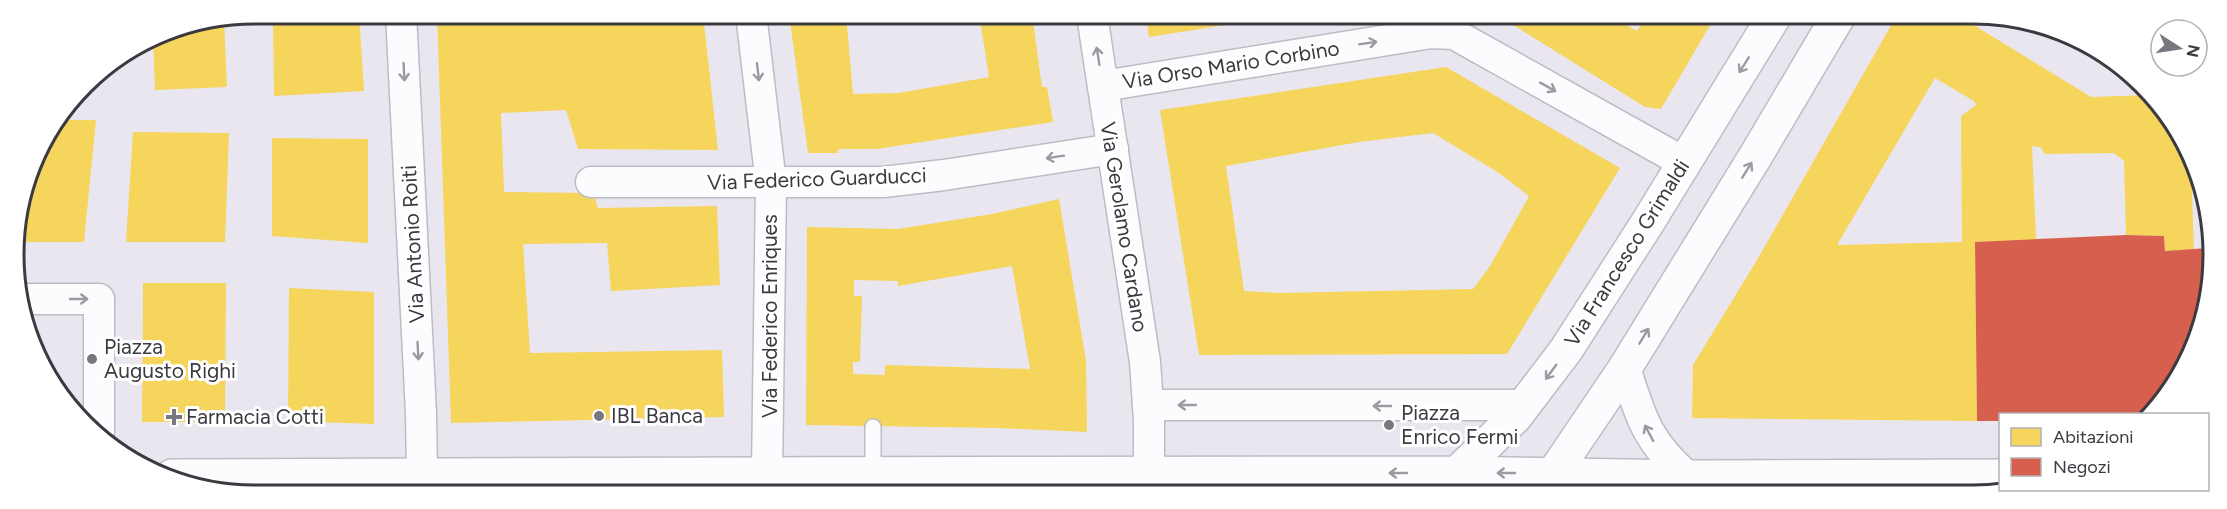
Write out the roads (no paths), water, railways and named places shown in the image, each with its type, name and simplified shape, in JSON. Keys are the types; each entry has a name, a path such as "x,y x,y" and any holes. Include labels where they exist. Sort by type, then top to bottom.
{"main road":[{"name":"Via Francesco Grimaldi","path":"1457,473 1525,405 1566,350 1685,164 1770,24"},
{"path":"1544,483 1625,368 1834,24"},
{"path":"194,477 421,484 466,474 1457,473 1544,483 1688,477 1999,476"}],"street":[{"name":"Via Antonio Roiti","path":"402,24 422,413 421,484"},
{"name":"Via Federico Enriques","path":"752,24 771,183 767,475"},
{"name":"Via Gerolamo Cardano","path":"1093,24 1145,362 1148,405"},
{"name":"Via Orso Mario Corbino","path":"1102,86 1430,24 1454,34 1685,164"},
{"name":"Via Federico Guarducci","path":"591,182 771,183 903,180 1113,149"},
{"path":"28,299 99,299 99,424"},
{"path":"1625,368 1643,423 1654,443 1669,461 1688,477"},
{"path":"1149,473 1148,405 1525,405"}],"lane":[{"path":"873,427 873,475"}],"place":[{"name":"Piazza Augusto Righi","path":"92,359"},
{"name":"IBL Banca","path":"599,416"},
{"name":"Farmacia Cotti","path":"174,417"},
{"name":"Piazza Enrico Fermi","path":"1389,425"}]}
